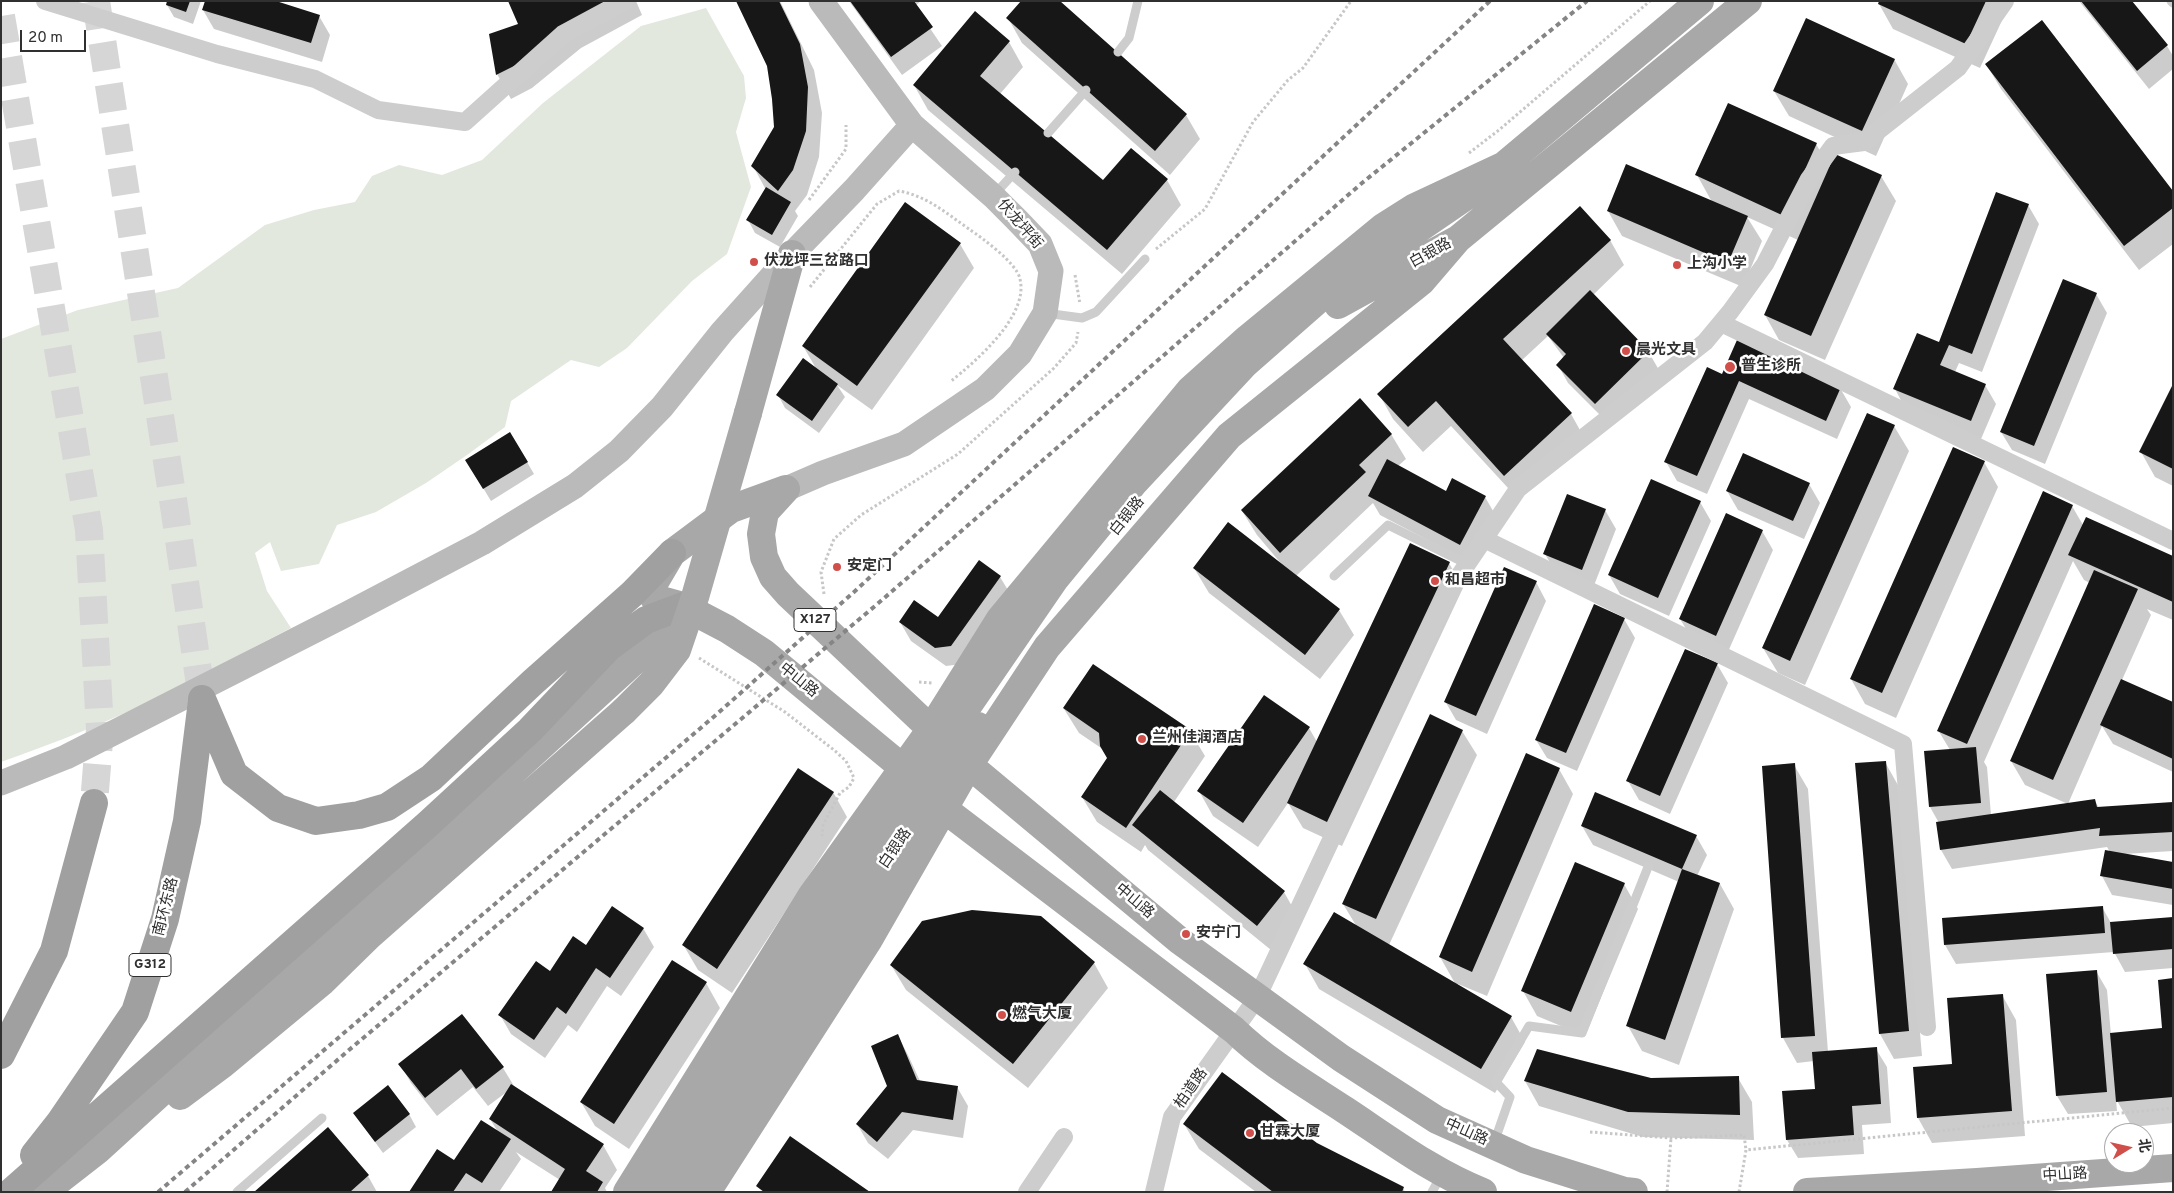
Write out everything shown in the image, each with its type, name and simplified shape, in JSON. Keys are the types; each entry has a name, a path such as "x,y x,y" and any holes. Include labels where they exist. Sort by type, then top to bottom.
{"highway":[{"name":"南环东路","path":"5,1192 60,1122 135,1012 165,919 187,821 202,699 234,774 278,808 316,821 359,815 387,807 431,778 533,682 632,594 672,553"},
{"path":"11,1192 428,824 530,730 608,648 646,620 683,606"},
{"path":"1,1055 54,951 94,803"}],"main road":[{"name":"伏龙坪街","path":"786,490 823,473 904,444 985,388 1020,354 1045,313 1051,271 1040,244 993,196 912,125 821,1"},
{"name":"白银路","path":"652,1192 825,914 1055,579 1133,484 1245,364 1471,193 1700,1"},
{"name":"白银路","path":"679,1192 843,929 1069,590 1146,495 1333,299 1458,239 1748,1"},
{"path":"1,783 66,758 347,614 482,543 575,486 619,451 662,407 722,332 912,125"},
{"path":"627,1192 812,895 931,729 1000,619 1190,390 1248,338 1383,227 1413,208 1507,164"},
{"path":"707,1192 868,941 969,765 1047,647 1229,436 1422,281 1458,239"},
{"path":"98,1150 120,1142 223,1064 322,982 368,936 624,711 651,684 677,650 696,597 792,254"},
{"path":"672,553 731,509 786,490"},
{"name":"中山路","path":"786,490 765,512 761,534 764,557 773,577 788,594 969,765 1180,940 1341,1058 1438,1120 1526,1160 1628,1192"},
{"name":"中山路","path":"672,553 652,587 654,598 683,606 727,629 764,654 904,768 944,809 1234,1030 1258,1052 1383,1135 1438,1182 1483,1192"},
{"path":"44,1192 98,1150 664,634 683,606"},
{"name":"中山路","path":"1807,1192 2173,1168"}],"street":[{"path":"45,1 217,54 315,79 378,110 465,122 563,34 624,1"},
{"name":"柏道路","path":"1154,1192 1172,1117 1257,998 1420,652 1455,582 1518,488 1705,342 1765,264 1809,179 1833,146 1864,142 1958,68 2005,1"},
{"path":"1720,323 2173,541"},
{"path":"1484,540 1903,744 1927,1027"},
{"path":"1027,1192 1064,1137"}],"lane":[{"path":"1118,52 1129,38 1138,1"},
{"path":"1048,133 1086,90"},
{"path":"993,196 1015,172"},
{"path":"1045,313 1082,318 1096,312 1144,259"},
{"path":"1334,576 1388,525 1467,564"},
{"path":"1493,1145 1510,1097 1496,1082 1529,1026 1582,1033 1648,867"},
{"path":"238,1192 322,1118"}],"path":[{"path":"1144,259 1205,209 1253,122 1288,80 1303,68 1351,1"},
{"path":"808,202 846,149 846,125"},
{"path":"805,293 877,204 899,191 926,198 1003,255 1020,278 1020,301 1010,322 966,369 945,386"},
{"path":"697,657 785,712 846,762 854,778 849,787 840,793 823,825 823,837 818,845"},
{"path":"1746,1150 2173,1108"},
{"path":"1590,1132 1671,1138 1744,1135 1746,1150 1738,1192"},
{"path":"1667,1192 1671,1138"}],"shaded area":[{"path":"706,8 744,76 746,98 736,132 751,187 727,254 692,281 627,348 599,367 571,360 511,401 505,427 467,455 426,483 376,512 337,525 319,564 281,571 270,542 255,553 267,591 291,628 140,706 81,732 1,762 1,339 78,310 178,288 265,225 314,210 355,202 372,176 399,165 442,175 482,160 543,103 641,26"}],"building":[{"path":"167,1 190,1 186,12 166,5"},
{"path":"205,1 276,1 320,15 311,43 202,10"},
{"path":"508,1 607,1 518,64 496,75 489,34 518,24"},
{"path":"736,1 779,1 800,44 808,87 806,131 793,170 778,191 751,166 774,127 772,99 767,66"},
{"path":"850,1 914,1 933,27 891,57"},
{"path":"1021,1 1060,1 1187,114 1155,151 1006,18"},
{"path":"1879,1 1986,1 1966,44 1878,4"},
{"path":"2081,1 2132,1 2168,45 2137,71"},
{"path":"975,11 1010,41 980,76 1103,180 1131,148 1168,179 1107,250 913,85"},
{"path":"1806,18 1895,59 1862,131 1773,91"},
{"path":"2042,20 2173,191 2173,208 2124,246 1985,64"},
{"path":"1728,103 1817,143 1784,216 1695,175"},
{"path":"1835,154 1882,175 1811,336 1764,315"},
{"path":"1626,164 1748,216 1728,263 1607,211"},
{"path":"766,187 791,202 772,235 746,220"},
{"path":"1996,192 2029,204 1972,354 1949,345 1940,365 1986,384 1971,421 1893,389 1917,333 1939,342"},
{"path":"905,202 961,243 857,386 802,346"},
{"path":"1580,206 1611,240 1503,339 1572,413 1504,476 1436,401 1408,427 1377,394"},
{"path":"2063,279 2097,293 2034,446 2000,432"},
{"path":"1590,290 1649,351 1595,404 1556,365 1566,354 1546,334"},
{"path":"1737,340 1841,387 1826,421 1739,381 1697,476 1664,462 1707,367 1722,374"},
{"path":"803,358 838,384 812,421 776,395"},
{"path":"2173,384 2173,469 2139,452"},
{"path":"1360,398 1392,434 1359,465 1366,472 1280,553 1241,510"},
{"path":"1867,413 1895,425 1790,661 1762,648"},
{"path":"510,432 528,462 483,489 465,460"},
{"path":"1953,447 1985,461 1882,693 1850,679"},
{"path":"1743,453 1810,483 1793,521 1726,491"},
{"path":"1387,459 1446,491 1452,478 1486,496 1460,545 1368,496"},
{"path":"1651,479 1701,501 1658,598 1608,575"},
{"path":"2043,491 2073,505 1967,744 1937,731"},
{"path":"1567,494 1606,509 1582,570 1543,554"},
{"path":"1726,513 1763,530 1716,636 1679,619"},
{"path":"2086,517 2173,556 2173,602 2068,555"},
{"path":"1228,522 1340,609 1305,655 1193,568"},
{"path":"1410,543 1450,562 1327,822 1287,803"},
{"path":"979,560 1001,576 951,646 935,648 899,622 914,600 938,617"},
{"path":"1504,567 1537,581 1476,716 1444,702"},
{"path":"2094,570 2138,589 2053,780 2010,761"},
{"path":"1594,604 1625,618 1566,753 1535,740"},
{"path":"1685,649 1718,663 1660,796 1626,781"},
{"name":"兰州佳润酒店","path":"1093,664 1191,730 1126,828 1081,797 1107,758 1100,746 1099,733 1063,708"},
{"path":"2121,679 2173,702 2173,759 2100,725"},
{"path":"1264,695 1310,727 1243,823 1197,791"},
{"path":"1430,714 1463,730 1376,919 1342,904"},
{"path":"1976,747 1981,803 1929,807 1924,751"},
{"path":"1526,753 1560,768 1472,972 1439,957"},
{"path":"1886,761 1909,1031 1879,1034 1855,763"},
{"path":"1795,763 1815,1036 1781,1038 1762,766"},
{"path":"798,768 834,792 717,969 682,945"},
{"path":"1160,790 1285,891 1257,926 1132,825"},
{"path":"1595,792 1697,835 1682,869 1581,826"},
{"path":"2095,799 2097,807 2173,802 2173,832 2099,836 2100,828 1940,850 1936,822"},
{"path":"2105,850 2173,862 2173,889 2100,876"},
{"path":"1575,862 1625,883 1571,1012 1521,991"},
{"path":"1682,869 1720,883 1665,1040 1626,1026"},
{"path":"612,906 644,928 610,978 596,968 566,1014 557,1007 534,1040 498,1015 536,961 550,971 573,936 586,945"},
{"path":"2103,906 2105,933 1944,945 1942,918"},
{"name":"燃气大厦","path":"972,910 1041,916 1095,962 1013,1064 890,965 922,921"},
{"path":"1334,912 1512,1016 1481,1069 1303,964"},
{"path":"2173,917 2173,949 2113,954 2110,922"},
{"path":"672,960 707,982 614,1124 580,1102"},
{"path":"2097,970 2107,1092 2056,1096 2046,974"},
{"path":"2173,978 2173,1097 2116,1102 2110,1033 2162,1028 2158,980"},
{"path":"2003,994 2012,1111 1917,1118 1913,1067 1952,1064 1947,998"},
{"path":"462,1014 504,1067 476,1089 461,1069 425,1098 398,1064"},
{"path":"898,1034 917,1080 958,1086 953,1120 902,1112 877,1142 856,1124 887,1086 871,1046"},
{"path":"1877,1047 1881,1104 1852,1106 1854,1135 1786,1140 1782,1091 1815,1089 1812,1052"},
{"path":"1537,1049 1651,1078 1739,1076 1740,1115 1628,1112 1524,1081"},
{"name":"甘霖大厦","path":"1222,1072 1317,1143 1404,1187 1402,1192 1273,1192 1183,1124"},
{"path":"511,1084 604,1144 586,1171 603,1182 597,1192 551,1192 565,1169 489,1119"},
{"path":"388,1085 410,1114 375,1142 353,1113"},
{"path":"481,1120 511,1139 482,1183 466,1173 453,1192 409,1192 437,1149 454,1160"},
{"path":"328,1127 369,1175 350,1192 254,1192"},
{"path":"790,1136 870,1192 764,1192 756,1186"}],"tunnel":[{"path":"96,1 202,699"},
{"path":"1,16 89,530 100,729 94,803"}],"railway":[{"path":"158,1192 717,714 854,592 1490,1"},
{"path":"185,1192 349,1050 875,606 1362,183 1587,1"}],"place":[{"name":"伏龙坪三岔路口","path":"754,262"},
{"name":"上沟小学","path":"1677,265"},
{"name":"晨光文具","path":"1626,351"},
{"name":"普生诊所","path":"1730,367"},
{"name":"安定门","path":"837,567"},
{"name":"和昌超市","path":"1435,581"},
{"name":"兰州佳润酒店","path":"1142,739"},
{"name":"安宁门","path":"1186,934"},
{"name":"燃气大厦","path":"1002,1015"},
{"name":"甘霖大厦","path":"1250,1133"}]}
